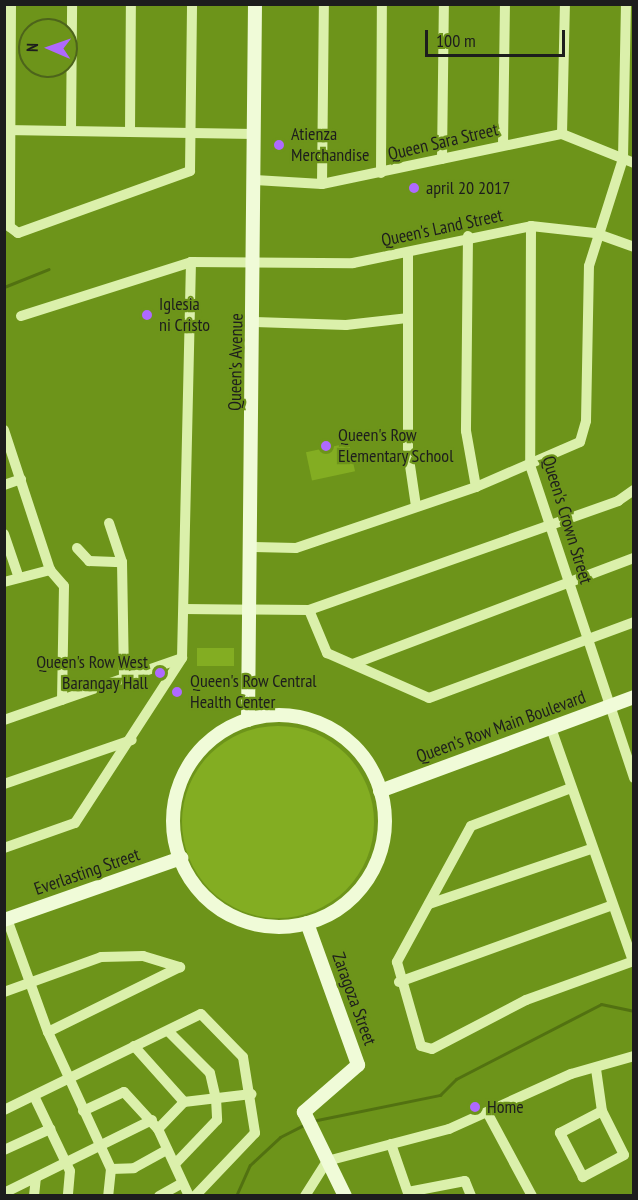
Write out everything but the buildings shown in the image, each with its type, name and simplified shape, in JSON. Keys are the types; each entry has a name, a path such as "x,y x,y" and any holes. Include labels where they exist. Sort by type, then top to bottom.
{"street":[{"path":"11,4 8,130 9,227 18,233 190,171 192,4"},
{"path":"71,131 72,4"},
{"path":"130,132 131,4"},
{"name":"Queen's Avenue","path":"248,720 255,322 255,4"},
{"path":"322,184 324,4"},
{"path":"381,173 382,4"},
{"path":"442,159 444,4"},
{"path":"503,146 505,4"},
{"path":"565,4 562,134 628,161"},
{"path":"252,547 296,548 476,487 573,448 585,433 589,266 595,233 628,161 626,4"},
{"path":"8,130 254,134"},
{"name":"Queen Sara Street","path":"255,180 322,184 562,134"},
{"name":"Queen's Land Street","path":"21,316 191,262 255,260 323,265 408,254 468,236 531,226 595,233 633,247"},
{"name":"Queen's Crown Street","path":"531,226 530,465 567,582 633,772"},
{"path":"468,236 466,430 476,487"},
{"path":"408,254 408,452 416,506"},
{"path":"4,848 75,823 132,740 182,658 191,262"},
{"path":"255,322 346,325 407,318"},
{"path":"4,430 50,570 64,586 62,700"},
{"path":"4,485 21,479"},
{"path":"184,609 309,610 549,526 633,490"},
{"path":"109,523 122,562 124,679"},
{"path":"4,534 7,550 20,578"},
{"path":"77,548 91,562 122,562"},
{"path":"353,664 633,558"},
{"path":"4,582 50,570"},
{"path":"309,610 323,650 429,698 633,622"},
{"path":"4,720 182,658"},
{"name":"Queen's Row Main Boulevard","path":"380,791 633,697"},
{"path":"293,716 329,728 358,751 380,791 385,828 370,874 337,910 307,923 276,927 231,915 196,886 181,858 174,822 185,775 206,745 248,720 293,716"},
{"path":"551,728 572,788 591,849 633,961 526,1000 426,1050 399,982 397,962 471,826 572,788"},
{"path":"4,784 132,740"},
{"path":"429,904 591,849"},
{"name":"Everlasting Street","path":"6,920 181,858"},
{"path":"399,982 612,905"},
{"path":"6,920 48,1032 111,1169 108,1196"},
{"name":"Zaragoza Street","path":"307,923 358,1065 304,1112 345,1196"},
{"path":"4,992 123,954 180,967 48,1032"},
{"path":"4,1110 201,1014 243,1057 252,1094 255,1133 195,1196"},
{"path":"168,1031 210,1073 216,1098 217,1120 175,1164"},
{"path":"134,1046 184,1102"},
{"path":"305,1196 327,1161 488,1114 571,1074 596,1069 633,1056"},
{"path":"596,1069 602,1112 624,1155 583,1177 560,1133 602,1112"},
{"path":"83,1111 124,1092 155,1125 189,1196"},
{"path":"4,1193 100,1146 155,1125 184,1102 252,1094"},
{"path":"34,1096 65,1163 68,1196"},
{"path":"488,1114 532,1196"},
{"path":"4,1150 50,1129"},
{"path":"391,1144 408,1194 465,1181 471,1196"},
{"path":"111,1169 134,1168 167,1150"},
{"path":"34,1196 36,1178"},
{"path":"159,1196 182,1183"}],"green space":[{"path":"349,443 355,471 312,481 306,452"},
{"path":"197,648 234,648 234,666 197,666"},
{"path":"269,726 287,726 315,733 346,754 367,785 374,822 367,859 346,890 315,911 287,918 269,918 233,907 204,883 193,867 186,850 182,831 182,813 193,777 217,748 233,737 250,730"}],"waterway":[{"path":"4,287 49,269"},
{"path":"312,1121 440,1095 456,1079 601,1004 634,1011"},
{"path":"236,1196 250,1165 280,1137 306,1124"}],"place":[{"name":"Atienza Merchandise","path":"279,145"},
{"name":"april 20 2017","path":"414,188"},
{"name":"Iglesia ni Cristo","path":"147,315"},
{"name":"Queen's Row Elementary School","path":"326,446"},
{"name":"Queen's Row West Barangay Hall","path":"160,673"},
{"name":"Queen's Row Central Health Center","path":"177,692"},
{"name":"Home","path":"475,1107"}]}
